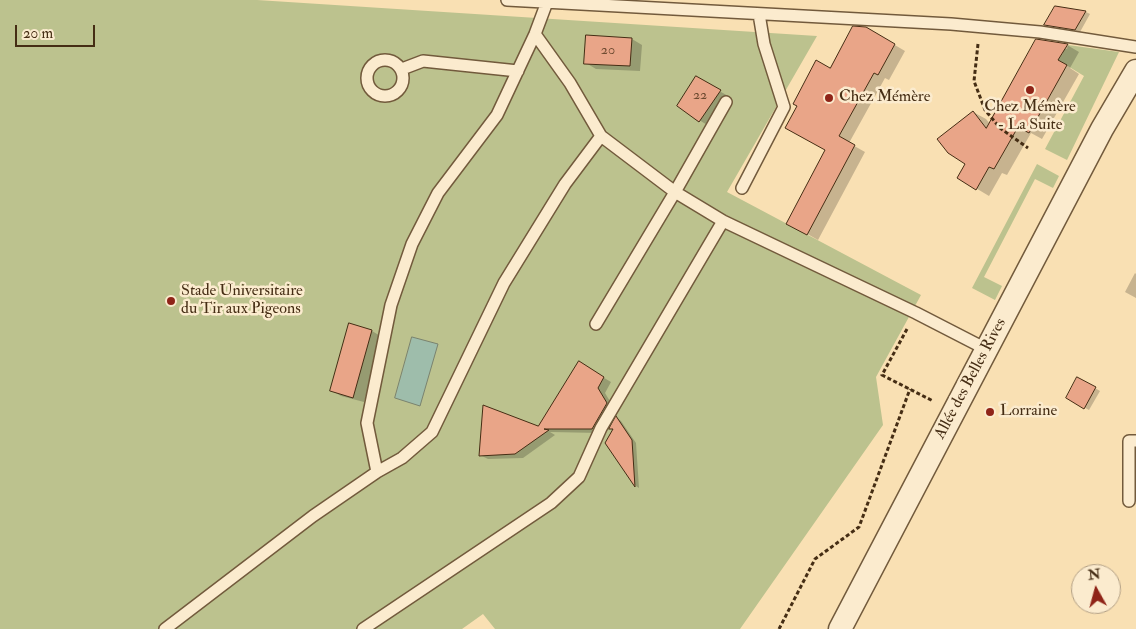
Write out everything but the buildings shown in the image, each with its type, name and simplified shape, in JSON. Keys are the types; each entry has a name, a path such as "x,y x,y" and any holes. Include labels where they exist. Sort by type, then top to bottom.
{"street":[{"name":"Allée des Belles Rives","path":"840,629 1102,129 1136,71"}],"lane":[{"path":"507,0 980,26 1040,32 1136,47"},
{"path":"377,472 366,423 391,305 412,244 438,193 497,115 535,34 547,2"},
{"path":"742,188 784,107 764,44 759,14"},
{"path":"535,34 570,83 601,136 675,192 723,221 916,313 986,349"},
{"path":"402,69 423,61 518,71"},
{"path":"596,324 726,102"},
{"path":"164,629 313,516 377,472 402,458 432,432 504,283 566,184 601,136"},
{"path":"363,629 551,503 579,477 602,428 723,221"},
{"path":"1129,501 1129,441 1136,440"}],"path":[{"path":"980,26 974,82 986,110 1000,128 1028,148"},
{"path":"916,313 882,375 934,402 935,407"},
{"path":"779,629 814,560 859,527 910,389"}],"green space":[{"path":"0,0 257,0 817,36 727,192 921,295 876,377 883,425 740,629 495,629 483,614 462,629 0,629"},
{"path":"1068,45 1119,52 1067,160 1045,149 1084,76 1058,60 1063,53 1063,48 1067,49"},
{"path":"1037,164 1059,176 1053,188 1035,179 984,277 1002,286 995,300 972,288"}],"shaded area":[{"path":"412,337 438,344 420,406 395,398"}],"place":[{"name":"Chez Mémère - La Suite","path":"1030,90"},
{"name":"Chez Mémère","path":"829,98"},
{"name":"Stade Universitaire du Tir aux Pigeons","path":"171,301"},
{"name":"Lorraine","path":"990,412"}]}
